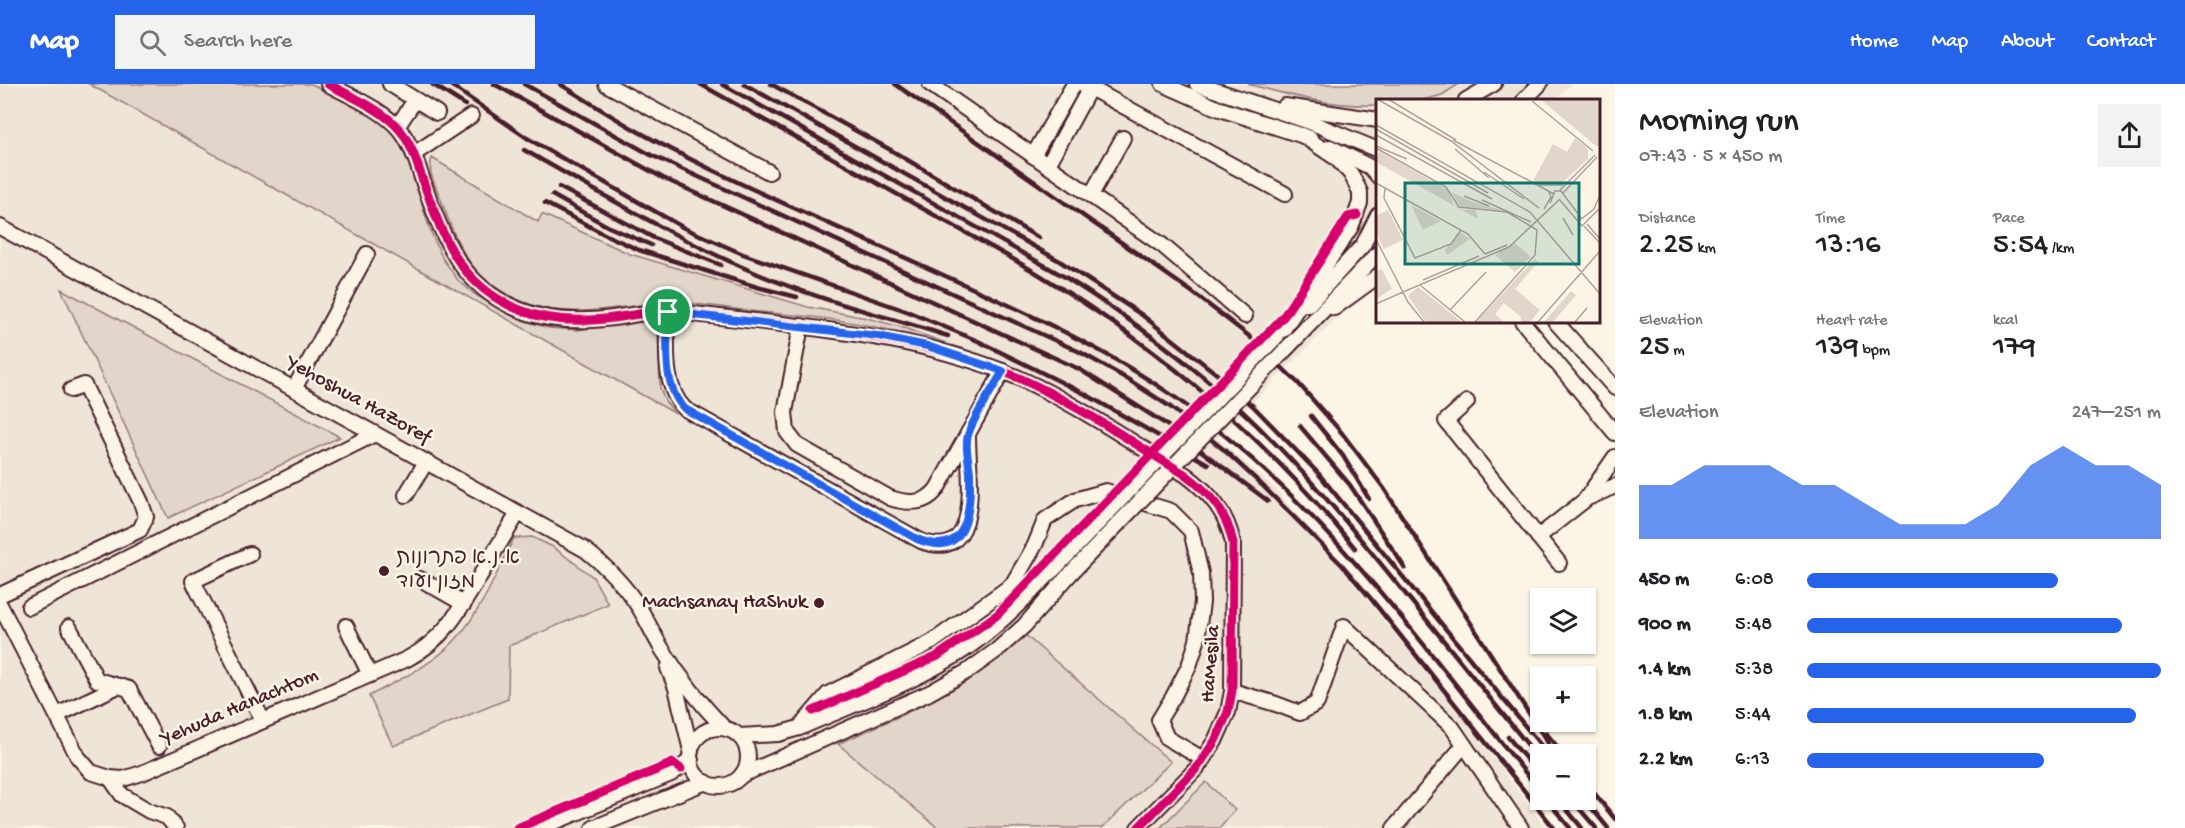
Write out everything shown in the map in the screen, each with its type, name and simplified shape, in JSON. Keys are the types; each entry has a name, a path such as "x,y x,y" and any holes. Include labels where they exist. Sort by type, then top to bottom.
{"street":[{"path":"328,84 383,115 398,127 415,100"},
{"path":"390,84 437,113"},
{"path":"606,84 769,172"},
{"path":"930,84 1162,245 1245,316"},
{"path":"1033,156 1074,84"},
{"path":"1163,84 1217,108 1302,135 1356,158 1370,167 1376,174"},
{"path":"1197,84 1301,118 1376,149"},
{"path":"1468,99 1494,84"},
{"path":"1487,99 1502,84"},
{"path":"1525,99 1540,84"},
{"path":"1048,165 1088,85 1285,194"},
{"path":"1224,94 1376,120"},
{"path":"414,154 471,116"},
{"name":"HaMesila","path":"398,127 414,154 437,221 456,259 476,282 501,301 531,314 566,320 592,320 641,313 668,312 861,333 951,353 1003,371 1059,397 1195,482 1210,496 1221,510 1229,526 1233,543 1232,691 1224,722 1203,759 1183,784 1138,828"},
{"path":"1280,333 1351,227 1360,203 1360,192 1352,174 1336,158 1302,135"},
{"path":"1091,195 1123,138"},
{"path":"739,736 778,734 799,728 923,674 964,650 988,632 1014,610 1058,565 1353,257 1367,238 1376,219"},
{"name":"Yehoshua HaZoref","path":"0,227 584,549 602,562 640,609 662,649 689,689 724,728"},
{"path":"294,389 367,254"},
{"path":"691,755 699,777 706,782 725,785 742,775 928,693 997,650 1024,626 1071,573 1376,256"},
{"path":"1306,329 1376,277"},
{"path":"668,312 670,384 685,409 917,539 931,544 946,545 955,541 962,533 970,493 968,433"},
{"path":"1517,322 1546,349"},
{"path":"1523,322 1615,433"},
{"path":"1556,322 1615,388"},
{"path":"801,326 785,417 789,436 803,450 890,498 912,503 926,499 937,489 1003,371"},
{"path":"0,595 140,530 146,517 141,502 84,385 71,390"},
{"path":"1467,402 1446,421 1559,563"},
{"path":"29,607 375,434"},
{"path":"1585,500 1615,457"},
{"path":"406,495 426,462"},
{"path":"1538,537 1585,500 1615,486"},
{"path":"799,728 828,694 932,642 1011,585 1035,545 1045,520 1075,500 1106,491 1171,511 1191,531 1201,573 1202,602 1197,641 1190,666 1159,720 1167,738 1203,759"},
{"name":"Yehuda Hanachtom","path":"110,778 123,779 142,773 425,650 442,634 464,604 518,513"},
{"path":"250,554 194,581 263,721"},
{"path":"420,579 464,604"},
{"path":"0,605 4,622 78,757 91,772 110,778 122,795 149,811 167,817 176,828"},
{"path":"346,626 370,675"},
{"path":"1232,691 1300,713 1317,703 1344,626 1452,727 1521,828"},
{"path":"69,627 97,680 129,689 159,746"},
{"name":"Yehoshua HaZoref","path":"662,649 676,688 691,755"},
{"path":"57,715 118,686"},
{"path":"540,828 671,774 691,755 700,735 716,728 724,728 739,736 748,750 748,759 742,775"},
{"path":"1394,828 1464,745"},
{"path":"593,828 706,782"}],"shaded area":[{"path":"0,84 1572,84 1556,99 1376,99 1376,279 1217,438 1276,489 1454,706 1530,807 1530,810 1532,810 1546,828 0,828"},
{"path":"89,84 312,84 375,118 391,131 399,142 410,167 430,230 443,259 458,280 474,294 516,318 549,328 578,330 651,318 658,323 660,388 665,401 676,414"},
{"path":"1248,84 1459,84 1442,95 1427,99 1376,99 1376,105 1312,100"},
{"path":"432,158 538,222 542,214 630,254 808,307 867,318 904,328 946,343 836,320 698,304 662,303 587,311 550,309 532,305 495,287 471,264 454,234 434,182 430,168"},
{"path":"61,289 340,437 168,518"},
{"path":"532,537 553,547 593,577 608,604 509,646 508,699 393,746 369,696 416,671 448,647 466,627 482,603 514,538"},
{"path":"1023,633 1171,762 1102,828 938,828 838,744 937,698 961,684 1005,652"},
{"path":"1206,782 1235,810 1220,828 1160,828"}],"railway":[{"path":"432,84 465,105"},
{"path":"449,84 527,138 684,228 743,254 909,312 978,341 1085,394 1208,464"},
{"path":"494,84 663,178 1079,369 1164,423 1268,501"},
{"path":"524,84 651,155 1080,352 1169,406 1223,449 1342,565 1554,828"},
{"path":"560,84 629,126 708,168 1050,325 1114,359 1176,398 1230,439 1280,484 1327,532 1415,633 1530,778"},
{"path":"700,84 1011,258 1108,319 1153,352 1238,424 1318,504 1355,548"},
{"path":"722,84 1065,277 1112,308 1200,374 1264,432 1326,498 1530,748"},
{"path":"744,84 1058,260 1142,315 1218,375 1253,406 1318,473 1540,744"},
{"path":"771,84 889,149 1039,238"},
{"path":"895,84 1192,292 1249,336 1298,383 1342,433 1383,487 1548,743"},
{"path":"524,150 668,231 758,274 828,300 948,336"},
{"path":"559,187 654,238 721,265"},
{"path":"552,195 609,227 651,245"},
{"path":"545,203 639,250 757,287 797,297"},
{"path":"1311,416 1343,456 1369,499"},
{"path":"1300,426 1350,485 1405,568"},
{"path":"1546,733 1555,744"},
{"path":"1508,737 1530,764"},
{"path":"1596,795 1615,819"},
{"path":"1555,810 1570,828"},
{"path":"1567,810 1582,828"},
{"path":"1581,810 1596,828"},
{"path":"1593,810 1608,828"}],"cycle path":[{"path":"328,84 376,110 400,130 411,148 430,202 456,258 482,288 499,300 520,310 544,317 570,320 608,319 655,312 676,312 843,332 932,349 990,367 1041,388 1083,411 1186,475 1203,489 1222,513 1233,543 1232,691 1228,712 1215,741 1197,768 1138,828"},
{"path":"813,711 936,657 997,615 1284,316 1348,217 1357,215"},
{"path":"517,828 673,763 681,769"}],"place":[{"name":"א.נ.א פתרונות מזון ועוד","path":"384,571"},
{"name":"Machsanay HaShuk","path":"819,603"}],"route":[{"path":"668,312 878,336 927,346 1003,371 968,433 970,493 965,523 959,537 946,545 931,544 917,539 685,409 670,384 668,312"}]}
